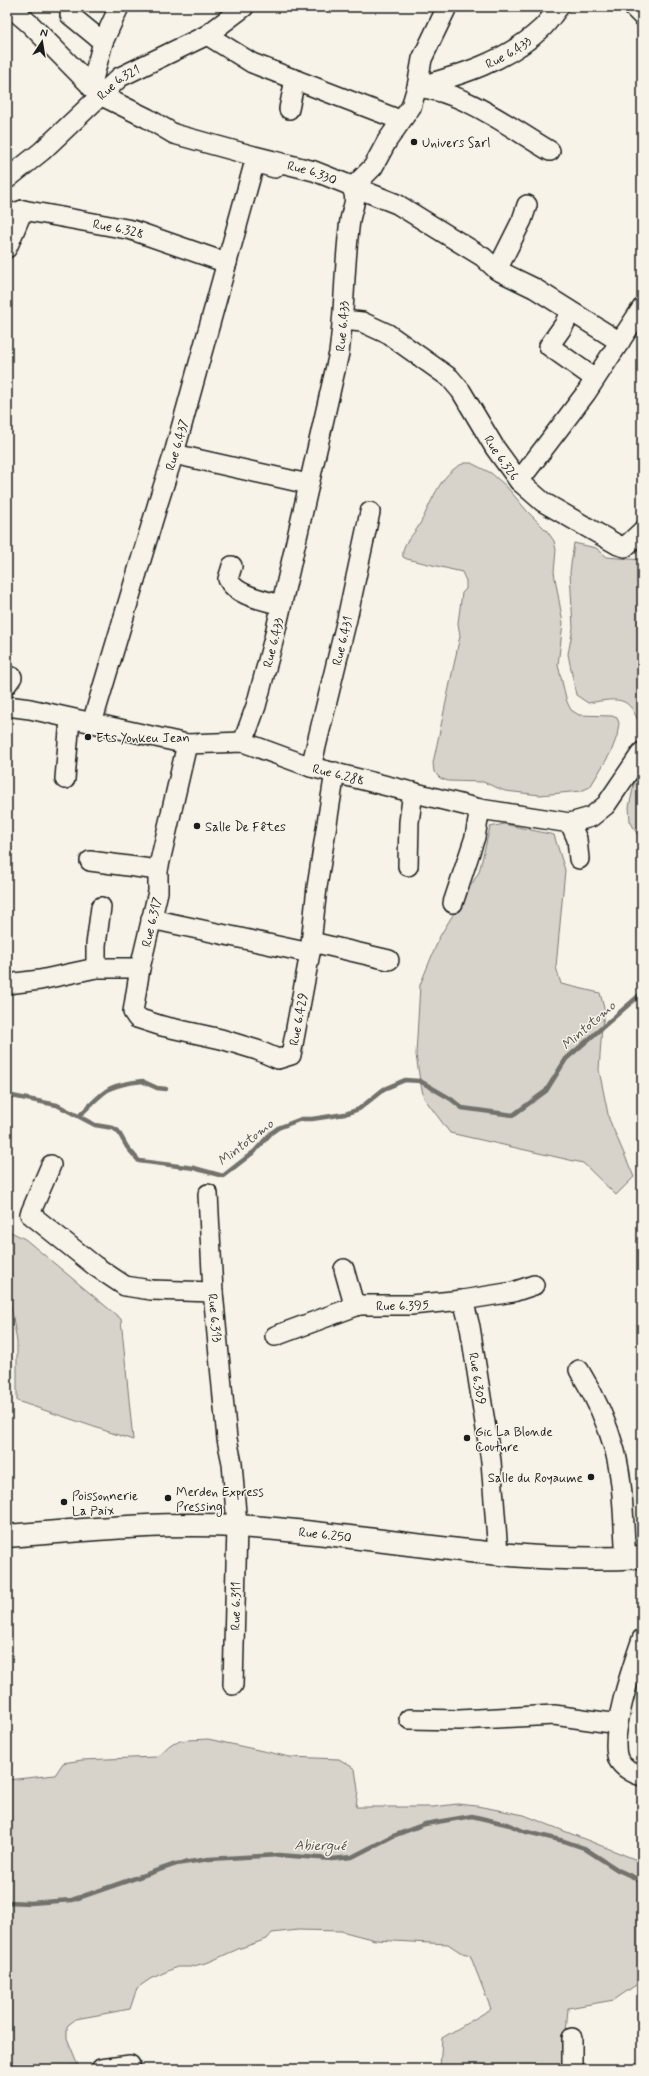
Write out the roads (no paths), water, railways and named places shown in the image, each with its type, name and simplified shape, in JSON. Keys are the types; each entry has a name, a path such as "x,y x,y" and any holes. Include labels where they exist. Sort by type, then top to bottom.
{"main road":[{"name":"Rue 6.250","path":"7,1536 130,1526 237,1526 498,1553 585,1560 634,1558"}],"street":[{"path":"96,91 103,42 119,7"},
{"path":"354,192 373,167 400,120 411,107 417,87 422,59 447,7"},
{"name":"Rue 6.433","path":"417,87 458,76 501,57 524,43 542,28 559,7"},
{"path":"632,7 642,16"},
{"name":"Rue 6.321","path":"7,179 47,146 96,91 120,77 207,35 232,10"},
{"name":"Rue 6.330","path":"13,11 31,25 96,91 174,134 314,171 354,192 397,204 484,257 497,270 534,288 620,342"},
{"path":"70,15 103,42"},
{"path":"207,35 252,63 295,78 400,120"},
{"path":"289,109 295,78"},
{"path":"417,87 432,89 473,106 550,151"},
{"name":"Rue 6.437","path":"92,723 174,454 227,262 256,164 261,164 354,192"},
{"name":"Rue 6.433","path":"243,742 256,706 281,605 339,352 343,320 348,239 354,192"},
{"path":"497,270 522,220 527,205"},
{"path":"7,248 15,212"},
{"name":"Rue 6.328","path":"15,212 132,230 227,262"},
{"name":"Rue 6.326","path":"343,320 362,322 388,334 434,365 450,378 461,391 495,448 519,481 551,442 586,393 594,378 642,308"},
{"path":"570,311 564,325 549,346 594,378"},
{"path":"174,454 308,484"},
{"path":"519,481 543,502 618,545 625,547 642,531"},
{"name":"Rue 6.431","path":"311,767 347,619 370,512"},
{"path":"232,566 228,579 231,585 242,592 281,605"},
{"name":"Rue 6.288","path":"7,706 187,744 243,742 311,767 480,809 570,823 591,817 606,805 631,772 642,752"},
{"path":"65,779 70,719"},
{"name":"Rue 6.317","path":"140,968 150,919 158,892 158,870 187,744"},
{"name":"Rue 6.429","path":"140,968 134,1012 137,1018 162,1026 221,1039 256,1050 278,1059 291,1055 311,948 317,887 335,772"},
{"path":"408,866 409,822 413,792"},
{"path":"453,903 475,837 480,809"},
{"path":"570,823 577,839 580,859"},
{"path":"90,861 158,870"},
{"path":"96,968 96,945 101,907"},
{"path":"150,919 311,948 389,960"},
{"path":"7,984 40,980 96,968 140,968"},
{"name":"Rue 6.313","path":"51,1165 30,1214 95,1266 125,1286 151,1290 213,1292 227,1439 232,1463 237,1526"},
{"path":"208,1194 213,1292"},
{"path":"344,1269 353,1301 359,1305"},
{"name":"Rue 6.395","path":"275,1336 359,1305 411,1304 463,1300 513,1292 534,1285"},
{"name":"Rue 6.309","path":"463,1300 470,1327 491,1461 498,1553"},
{"path":"579,1370 601,1410 615,1452 634,1558"},
{"name":"Rue 6.311","path":"233,1686 237,1526"},
{"path":"642,1639 627,1686 618,1724 616,1742 618,1759 626,1769 642,1776"},
{"path":"409,1719 459,1720 554,1715 618,1724"},
{"path":"572,2038 572,2069"},
{"path":"101,2069 130,2065"}],"waterway":[{"name":"Mintotomo","path":"7,1095 57,1105 95,1125 113,1128 118,1131 127,1147 139,1161 194,1168 223,1176 255,1151 271,1133 278,1128 301,1119 312,1119 345,1114 359,1109 384,1089 405,1080 420,1081 451,1099 462,1108 513,1115 546,1091 566,1059 642,993"},
{"path":"80,1115 107,1090 121,1084 143,1081"},
{"path":"144,1082 157,1088 166,1089"},
{"name":"Abiergué","path":"7,1902 30,1903 72,1900 176,1864 209,1859 279,1855 332,1859 352,1857 393,1836 425,1824 472,1816 510,1825 523,1831 564,1841 584,1848 618,1870 642,1881"}],"place":[{"name":"Univers Sarl","path":"414,142"},
{"name":"Ets Yonkeu Jean","path":"88,737"},
{"name":"Salle De Fêtes","path":"197,826"},
{"name":"Gic La Blonde Couture","path":"467,1438"},
{"name":"Salle du Royaume","path":"591,1477"},
{"name":"Merden Express Pressing","path":"168,1498"},
{"name":"Poissonnerie La Paix","path":"64,1502"}]}
